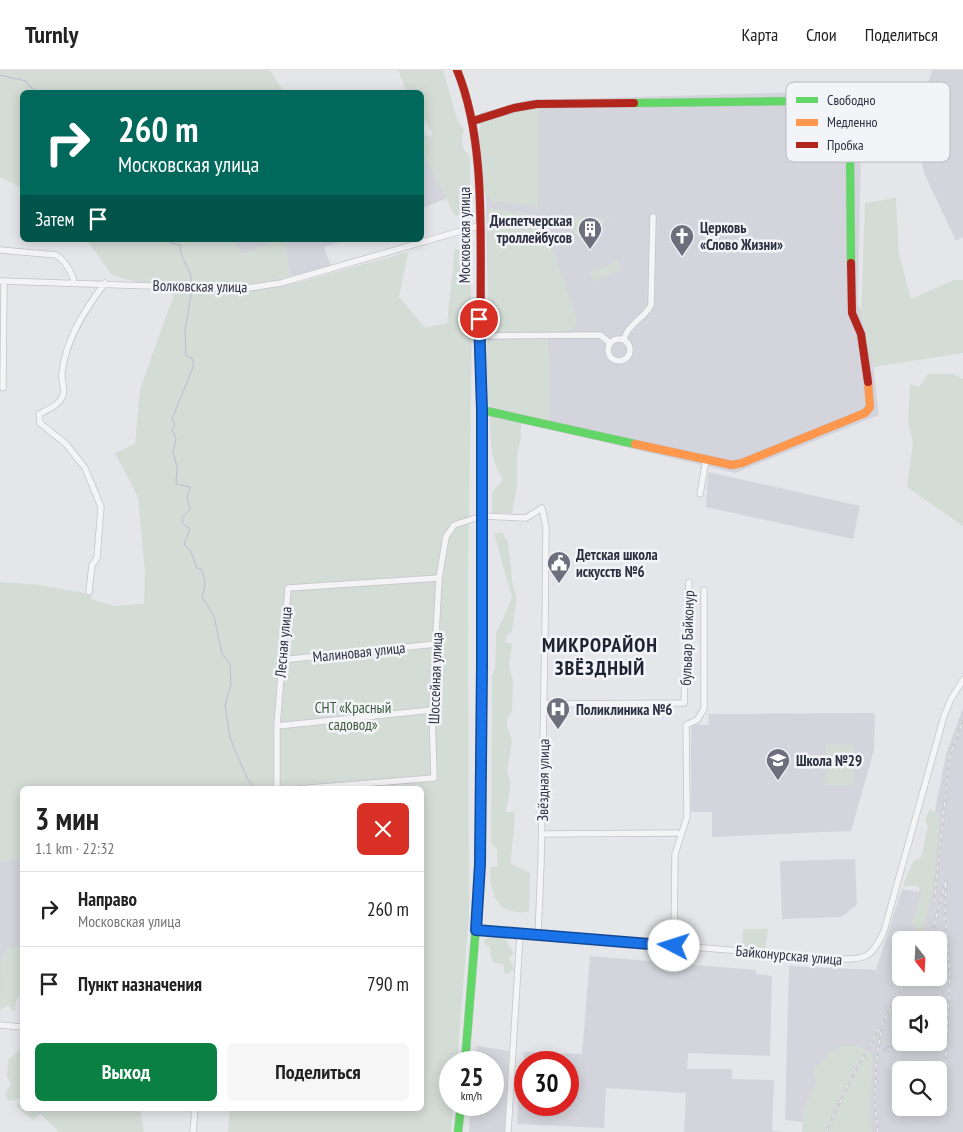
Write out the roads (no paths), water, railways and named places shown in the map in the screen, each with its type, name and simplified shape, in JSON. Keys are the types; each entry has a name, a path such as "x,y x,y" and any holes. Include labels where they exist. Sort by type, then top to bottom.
{"street":[{"name":"Московская улица","path":"457,70 464,87 473,121 478,169 479,336 482,410 480,864 465,1051"},
{"path":"473,121 514,108 537,104 786,101"},
{"path":"482,410 732,465 742,463 865,413 870,407 861,334 852,313 851,302 851,162"},
{"path":"624,339 633,324 646,315 651,305 652,217"},
{"name":"Волковская улица","path":"424,242 478,226"},
{"name":"Волковская улица","path":"2,281 188,285 242,289 281,284 424,242"},
{"path":"0,250 56,255 61,258 73,276 74,283"},
{"path":"2,281 3,388"},
{"path":"89,592 92,565 97,558 101,507 85,468 66,444 40,423 39,414 58,403 63,395 62,373 68,350 79,321 105,283"},
{"path":"479,336 600,334 610,343"},
{"path":"618,338 624,339 630,346 626,359 620,361 610,356 608,348 610,343 618,338"},
{"path":"700,494 706,460"},
{"name":"Звёздная улица","path":"482,516 526,518 542,508 546,527 542,834 538,935"},
{"name":"Шоссейная улица","path":"334,786 434,778 432,710 439,578 446,537 454,526 482,516"},
{"name":"Лесная улица","path":"277,786 277,726 288,588 439,578"},
{"name":"бульвар Байконур","path":"544,704 684,703 689,582"},
{"path":"674,946 675,854 686,818 686,725 697,720 704,709 704,590"},
{"name":"Малиновая улица","path":"281,660 436,644"},
{"name":"Байконурская улица","path":"476,930 857,960 870,955 884,931 944,716 951,699 963,680"},
{"path":"277,726 432,710"},
{"path":"542,834 677,833"},
{"path":"508,1132 520,934"},
{"path":"0,1025 20,1028"},
{"path":"193,1132 195,1111"},
{"path":"458,1132 460,1116"}],"waterway":[{"path":"0,75 26,81 30,87 35,90"},
{"path":"170,242 180,245 180,251 190,273 192,285"},
{"path":"192,289 185,330 186,356 192,358 194,365 172,419 175,424 172,430 176,439 173,452 177,467 176,484 190,487 187,498 190,509 182,518 183,524 190,529 184,544 191,552 197,568 201,569 203,573 205,583 202,597 214,616 222,654 230,664 231,684 225,705 230,738 247,778 253,786"},
{"path":"883,1051 892,1046"}],"railway":[{"path":"934,902 950,755 963,721"},
{"path":"932,931 946,881 947,931"},
{"path":"946,1061 950,976 948,950"},
{"path":"826,1132 849,1083 904,986"},
{"path":"878,1132 876,1080 882,1028"}],"place":[{"name":"Диспетчерская троллейбусов","path":"590,250"},
{"name":"Церковь «Слово Жизни»","path":"682,257"},
{"name":"Детская школа искусств №6","path":"559,584"},
{"name":"Поликлиника №6","path":"558,730"},
{"name":"Школа №29","path":"778,781"}],"district":[{"name":"МИКРОРАЙОН ЗВЁЗДНЫЙ","path":"600,656"}],"park label":[{"name":"СНТ «Красный садовод»","path":"353,716"}]}
